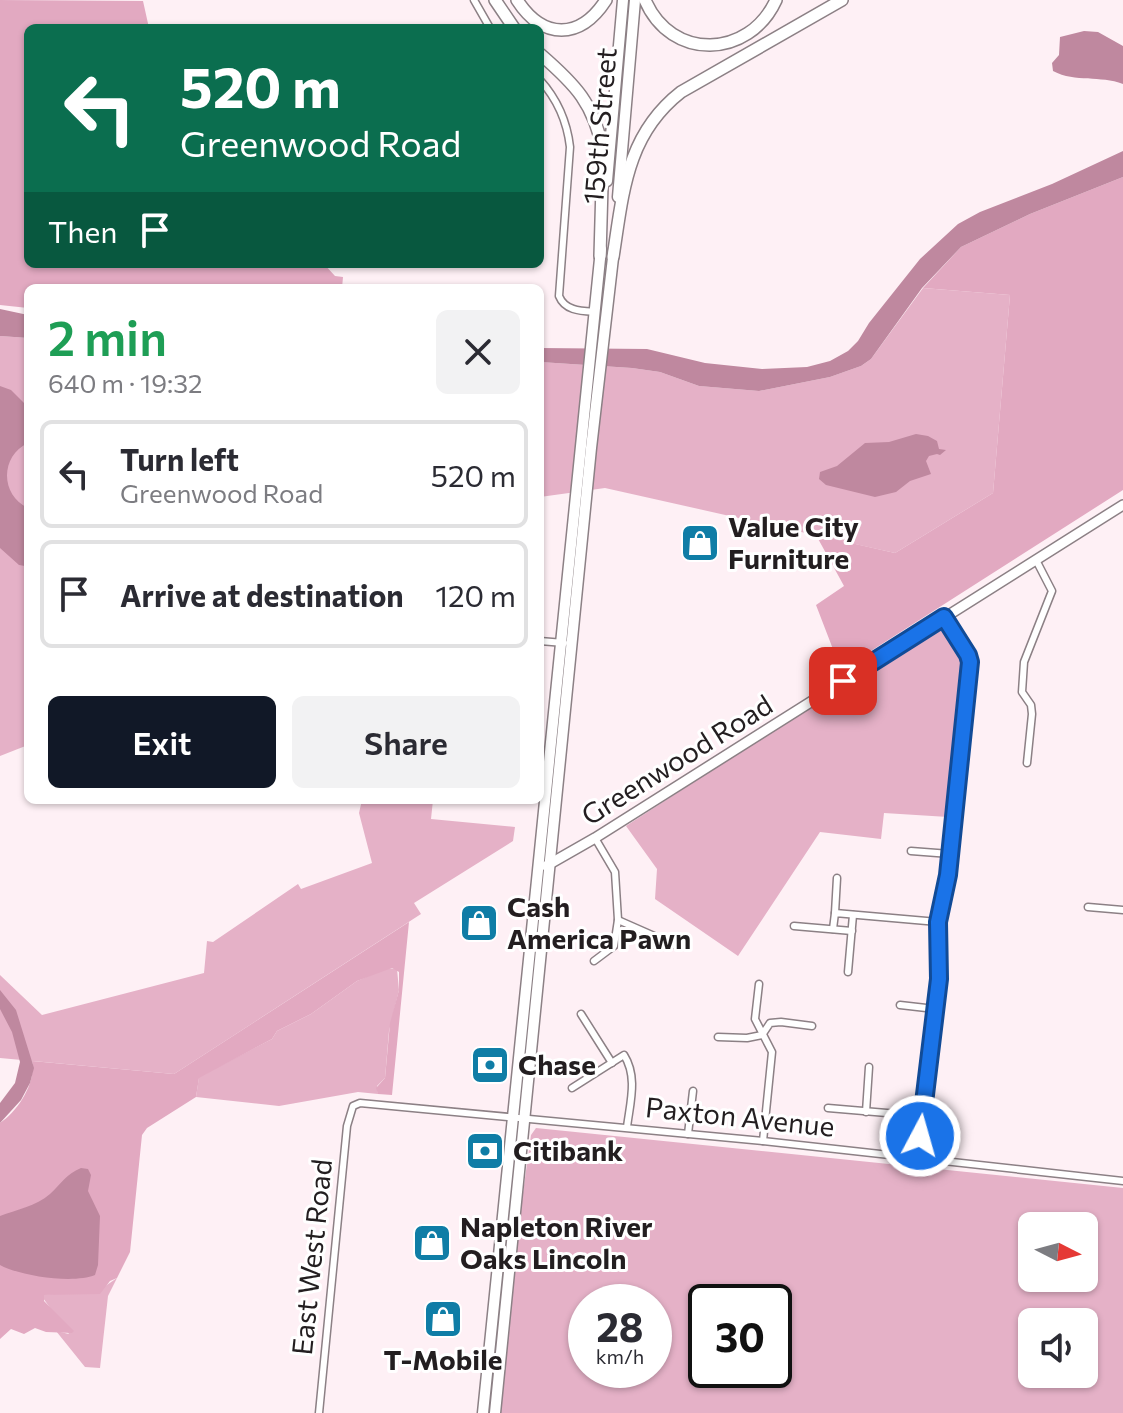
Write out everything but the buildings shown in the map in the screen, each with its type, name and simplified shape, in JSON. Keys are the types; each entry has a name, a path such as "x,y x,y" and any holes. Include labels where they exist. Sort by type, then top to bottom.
{"highway":[{"path":"495,0 511,24"},
{"path":"517,0 539,24"},
{"path":"544,26 556,31 575,28 584,24 606,0"},
{"path":"645,0 664,28 684,40 719,45 745,36 767,18 776,0"},
{"path":"613,257 631,160 660,110 681,92 842,0"},
{"path":"544,58 583,96 600,134 603,151 600,256"}],"main road":[{"name":"159th Street","path":"600,312 600,256 623,0"},
{"name":"159th Street","path":"600,312 613,257 635,0"},
{"path":"483,1413 549,864 566,644 600,312"},
{"path":"495,1413 537,871 566,644"}],"street":[{"path":"474,0 488,24"},
{"path":"544,85 558,104 569,133 570,147 559,296 569,308 600,312"},
{"name":"Greenwood Road","path":"537,871 595,838 1123,505"},
{"path":"1027,763 1032,714 1031,705 1022,692 1024,662 1052,591 1036,560"},
{"path":"918,1156 939,979 938,922 948,875 970,662 944,617"},
{"path":"544,641 566,644"},
{"path":"594,961 614,946 618,920 615,872 595,838"},
{"path":"911,851 950,854"},
{"path":"833,929 837,878"},
{"path":"1088,907 1123,910"},
{"path":"835,913 938,922"},
{"path":"848,972 853,915"},
{"path":"618,920 677,946"},
{"path":"794,926 852,931"},
{"path":"759,984 755,1019 772,1052 763,1141"},
{"path":"900,1005 935,1009"},
{"path":"581,1014 612,1063"},
{"path":"718,1037 762,1035 770,1023 812,1026"},
{"path":"572,1088 624,1055 633,1076 627,1127"},
{"path":"866,1112 869,1067"},
{"path":"688,1134 693,1091"},
{"name":"Paxton Avenue","path":"353,1106 367,1103 627,1127 918,1156 1123,1181"},
{"name":"East West Road","path":"319,1413 347,1126 353,1106"},
{"path":"828,1108 922,1116"}],"shaded area":[{"path":"0,0 143,1 148,24 24,24 24,268 328,268 335,276 343,277 342,284 24,284 24,308 0,305"},
{"path":"1084,31 1098,32 1123,46 1123,84 1070,77 1053,71 1052,63 1059,55 1060,37"},
{"path":"1123,151 1123,177 1030,214 961,247 922,288 871,359 830,377 759,391 699,386 660,372 632,368 544,362 544,348 647,349 705,363 762,369 807,367 830,361 858,341 920,259 958,224 980,212 1052,184"},
{"path":"1123,177 1123,490 841,670 816,605 844,586 816,535 895,553 993,493 1010,295 923,288 961,247 1030,214"},
{"path":"923,288 1010,295 993,493 895,553 605,488 544,496 544,362 632,368 660,372 699,386 759,391 830,377 871,359"},
{"path":"0,309 24,314 24,338 0,336"},
{"path":"0,336 24,338 24,747 0,756"},
{"path":"0,386 11,390 24,403 24,446 12,457 7,476 12,494 24,505 24,566 0,548"},
{"path":"916,434 928,436 937,441 939,449 946,450 940,455 929,456 926,461 931,474 910,481 896,492 875,497 826,485 819,479 820,472 837,466 865,443 889,442"},
{"path":"945,628 967,659 948,817 884,813 881,839 820,832 738,956 655,899 657,869 626,826 859,675"},
{"path":"361,804 433,804 431,819 515,827 513,841 414,903 421,914 174,1074 0,1058 0,975 42,1015 204,973 207,941 213,942 298,884 301,889 372,863 359,813"},
{"path":"409,922 392,1095 378,1094 376,1088 385,1078 390,1023 399,990 399,972 392,968 357,981 311,1014 277,1031 272,1039 199,1078 196,1097 147,1128 142,1135 130,1252 117,1278 110,1281 100,1294 44,1295 44,1301 74,1331 72,1333 46,1332 35,1328 24,1334 11,1329 0,1339 0,1123 24,1096 31,1078 32,1061 174,1074"},
{"path":"387,968 397,969 399,990 389,1031 385,1078 377,1086 378,1094 358,1092 279,1106 196,1097 199,1077 272,1039 277,1031 311,1014 357,981"},
{"path":"0,990 16,1010 34,1068 21,1100 0,1123 0,1103 15,1083 20,1062 12,1032 0,1009"},
{"path":"536,1128 1123,1188 1123,1413 500,1413 531,1135"},
{"path":"81,1168 88,1169 91,1175 88,1191 100,1216 95,1275 74,1279 47,1278 0,1265 0,1216 44,1198"},
{"path":"117,1278 108,1296 100,1368 85,1367 56,1331 69,1334 43,1298 44,1295 101,1289"}],"place":[{"name":"Value City Furniture","path":"700,543"},
{"name":"Cash America Pawn","path":"479,923"},
{"name":"Chase","path":"490,1065"},
{"name":"Citibank","path":"485,1151"},
{"name":"Napleton River Oaks Lincoln","path":"432,1243"},
{"name":"T-Mobile","path":"443,1319"}],"route":[{"path":"843,681 944,617 970,662 948,875 938,922 939,979 920,1136"}]}
